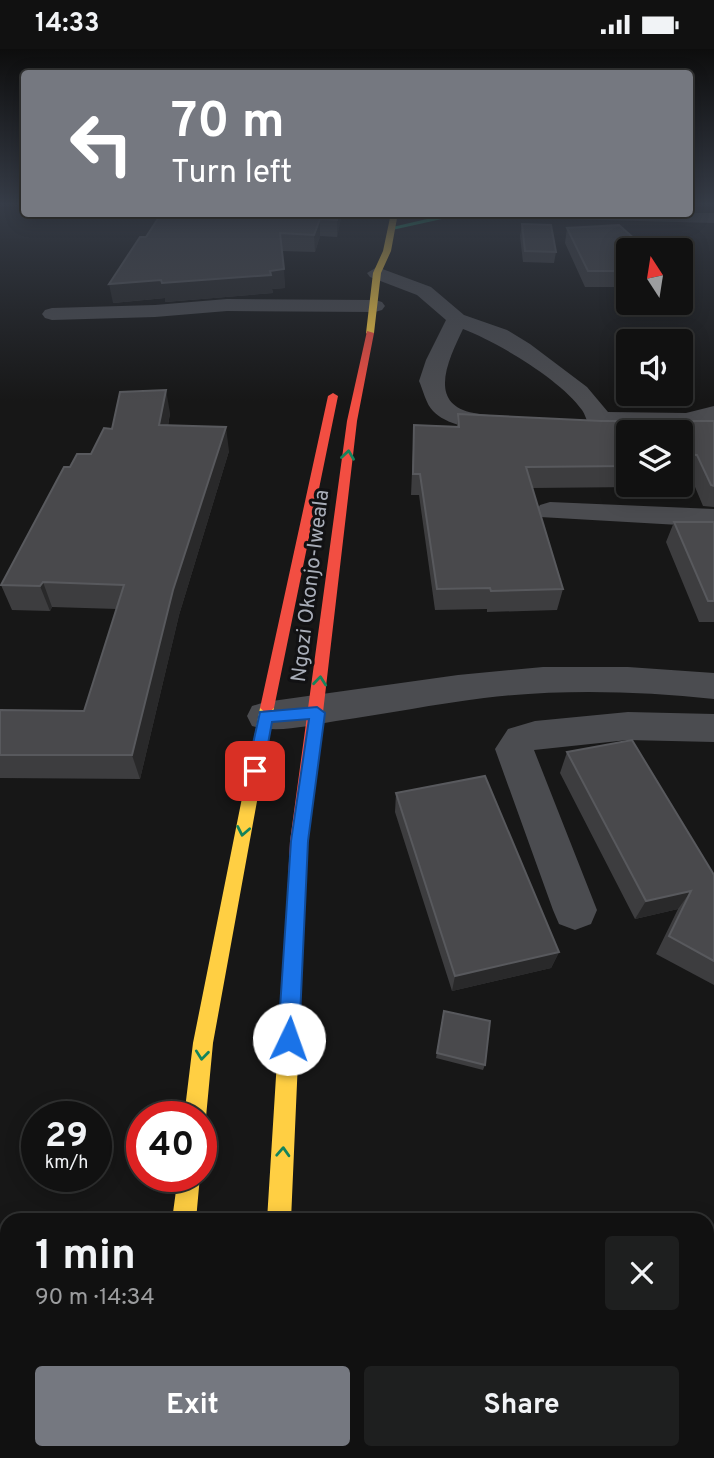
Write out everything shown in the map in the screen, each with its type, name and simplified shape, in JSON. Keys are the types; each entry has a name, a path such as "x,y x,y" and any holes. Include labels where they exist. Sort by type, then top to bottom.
{"street":[{"name":"Ngozi Okonjo-Iweala","path":"279,1213 299,841 352,421 375,306 367,270"},
{"path":"371,270 424,291 457,319 499,335 541,362 579,392 595,410 598,419"},
{"path":"52,314 227,305 375,306"},
{"path":"457,319 437,360 431,381 443,408 466,420 495,425 533,423"},
{"name":"Ngozi Okonjo-Iweala","path":"197,1101 203,1044 265,716 336,382"},
{"path":"572,421 685,420 714,413"},
{"path":"550,511 714,518"},
{"path":"265,716 317,713 484,685 569,677 671,681 714,686"},
{"path":"575,909 517,762 514,749 521,739 535,735 628,726 714,728 714,737"},
{"path":"185,1213 187,1192"}],"building":[{"path":"118,270 279,270 270,271 271,275 109,284"},
{"path":"587,270 616,270 588,271"},
{"path":"166,390 159,425 226,427 173,590 132,755 0,755 0,710 84,711 124,585 43,582 40,586 1,585 64,467 70,467 77,454 91,454 104,428 112,429 120,392"},
{"path":"458,414 616,421 616,466 526,467 563,589 437,589 420,474 413,474 414,425 459,427"},
{"path":"693,421 714,421 714,486 711,485 697,455 693,455"},
{"path":"674,522 714,522 714,601 708,601"},
{"path":"632,740 714,875 714,961 669,936 691,891 646,901 567,752"},
{"path":"485,776 559,952 455,976 396,793"},
{"path":"444,1011 490,1021 485,1065 437,1053"}],"traffic: slow":[{"path":"370,333 378,270"},
{"path":"197,1101 203,1043 267,708"},
{"path":"279,1213 296,901"},
{"path":"185,1213 187,1192"}],"traffic: jam":[{"path":"296,901 299,841 352,421 370,333"},
{"path":"267,708 333,396"}],"route":[{"path":"255,771 265,716 317,713 299,841 289,1039"}]}
